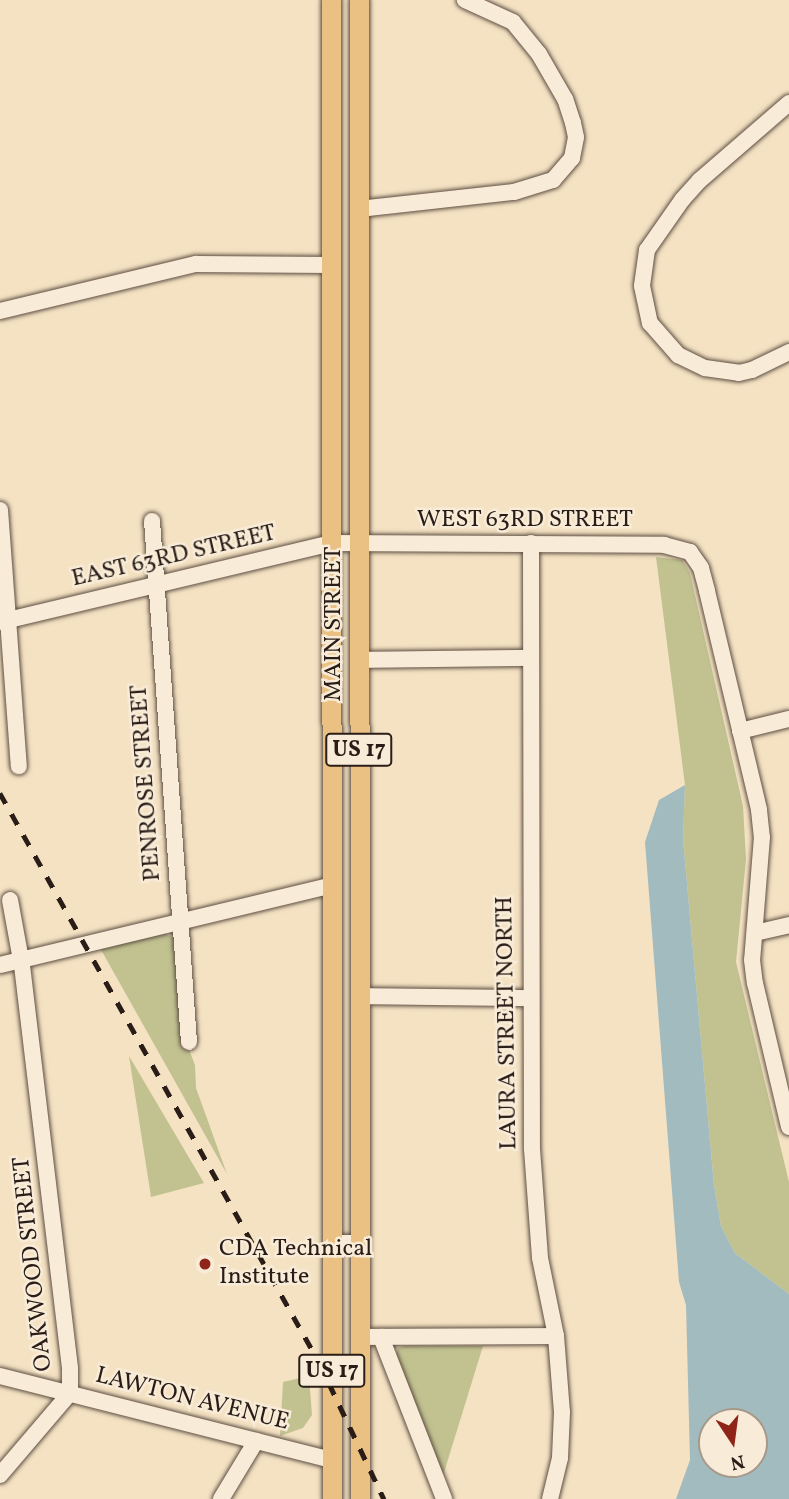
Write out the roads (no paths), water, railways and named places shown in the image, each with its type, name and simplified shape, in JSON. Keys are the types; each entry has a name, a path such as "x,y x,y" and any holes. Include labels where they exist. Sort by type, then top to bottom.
{"main road":[{"name":"MAIN STREET","path":"331,0 331,1499"},
{"path":"352,0 359,52"},
{"name":"MAIN STREET","path":"359,0 360,1499"},
{"path":"332,885 343,900 345,987 359,1075"}],"street":[{"path":"359,209 514,192 553,180 572,158 576,137 573,122 565,99 539,54 513,22 501,14 465,0"},
{"path":"789,103 699,181 682,200 644,258 642,286 650,323 678,355 705,368 739,373 752,370 789,352"},
{"path":"0,311 196,264 332,265"},
{"path":"0,510 5,621 19,766"},
{"name":"PENROSE STREET","path":"152,521 188,1042"},
{"name":"WEST 63RD STREET","path":"359,542 664,545 690,552 701,569 740,731"},
{"name":"EAST 63RD STREET","path":"5,621 331,543 359,542"},
{"name":"LAURA STREET NORTH","path":"531,543 530,998 534,1181 540,1258 556,1336 561,1423 560,1458 550,1499"},
{"path":"359,660 530,658"},
{"path":"789,719 740,731 762,837 755,933 755,983 789,1127"},
{"path":"0,965 332,885"},
{"name":"OAKWOOD STREET","path":"0,1475 69,1393 70,1368 21,960 10,900"},
{"path":"755,933 789,925"},
{"path":"359,996 530,998"},
{"path":"332,1243 360,1243"},
{"path":"360,1338 556,1336"},
{"path":"381,1337 444,1499"},
{"name":"LAWTON AVENUE","path":"0,1376 332,1460"},
{"path":"220,1499 256,1441"}],"water":[{"path":"685,785 683,839 714,1185 721,1226 735,1253 789,1294 789,1499 676,1499 690,1460 686,1305 679,1282 645,842 659,800"}],"railway":[{"path":"0,793 319,1362 384,1499"}],"place":[{"name":"CDA Technical Institute","path":"205,1264"}]}
